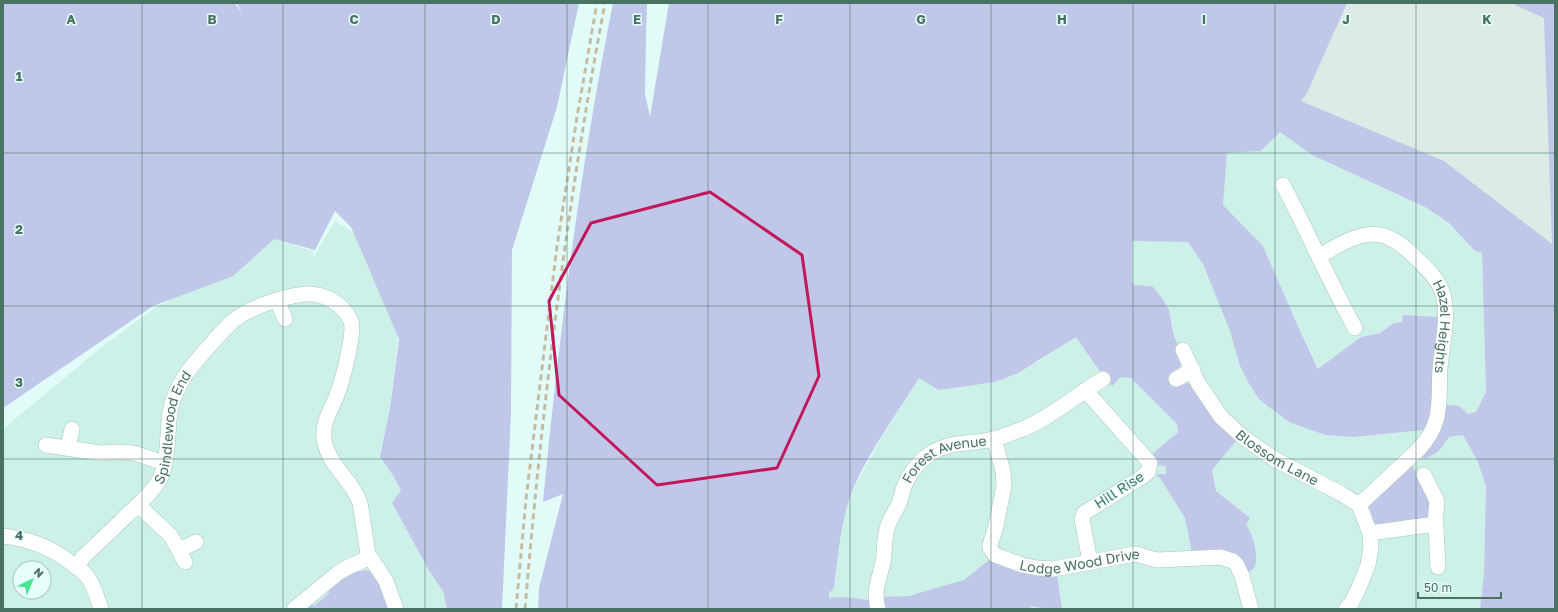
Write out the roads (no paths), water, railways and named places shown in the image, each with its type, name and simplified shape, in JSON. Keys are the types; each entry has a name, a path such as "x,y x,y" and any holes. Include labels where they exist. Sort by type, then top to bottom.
{"street":[{"path":"1282,184 1355,328"},
{"name":"Hazel Heights","path":"1319,256 1351,238 1364,234 1376,234 1393,239 1411,252 1431,274 1442,291 1444,303 1444,326 1440,369 1440,400 1435,427 1428,440 1359,505"},
{"name":"Spindlewood End","path":"77,568 83,557 138,505 158,482 163,471 170,411 176,392 188,371 234,320 257,308 281,299 307,294 326,298 335,302 343,308 352,323 350,341 342,378 338,392 328,413 324,428 324,440 334,465 358,495 369,558"},
{"path":"281,299 285,319"},
{"name":"Blossom Lane","path":"1183,350 1198,383 1221,417 1244,438 1276,460 1340,493 1359,505"},
{"path":"1176,379 1193,370"},
{"name":"Forest Avenue","path":"878,609 875,598 876,586 883,562 887,530 909,476 927,457 947,446 994,439 1023,429 1060,410 1085,390 1102,380"},
{"name":"Hill Rise","path":"1085,390 1150,463 1148,472 1142,477 1084,513 1082,519 1090,562"},
{"path":"68,448 72,429"},
{"name":"Lodge Wood Drive","path":"994,439 1003,470 1004,486 996,526 990,544 992,552 995,555 1036,568 1053,569 1135,554 1142,555 1149,559 1158,560 1220,557 1227,558 1237,565 1242,576 1251,609"},
{"path":"46,445 100,453 134,453 164,463"},
{"path":"1424,475 1437,501 1435,524 1438,567"},
{"path":"138,505 171,536 182,556 196,542"},
{"path":"1352,607 1368,565 1371,547 1370,533 1359,505"},
{"path":"1370,533 1435,524"},
{"path":"3,536 18,538 55,551 86,575 95,590 101,609"},
{"path":"294,609 338,573 369,558 386,581 396,609"}],"railway":[{"path":"516,609 526,499 557,246 577,117 597,3"},
{"path":"525,609 539,457 557,305 567,230 591,78 605,3"}]}
